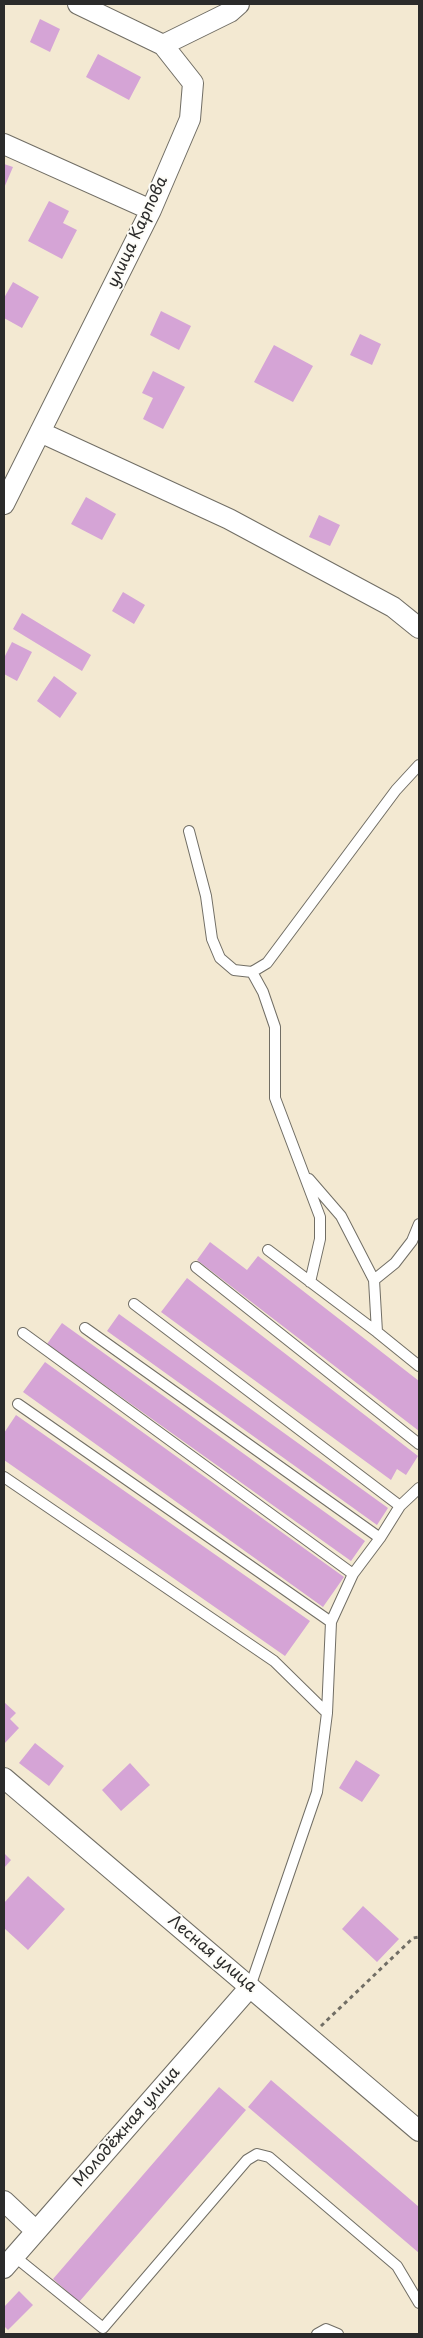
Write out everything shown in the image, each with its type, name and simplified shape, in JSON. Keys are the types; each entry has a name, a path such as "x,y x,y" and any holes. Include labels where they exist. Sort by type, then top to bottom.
{"street":[{"name":"улица Карпова","path":"4,504 151,210 190,119 193,83 163,45 78,4"},
{"path":"163,45 230,12 239,4"},
{"path":"4,144 151,210"},
{"path":"40,432 229,519 393,607 419,628"},
{"name":"Лесная улица","path":"4,1778 419,2131"},
{"name":"Молодёжная улица","path":"9,2262 250,1987"},
{"path":"4,2201 36,2231"}],"lane":[{"path":"189,831 206,896 212,939 220,958 234,970 252,972 267,963 396,790 419,765"},
{"path":"252,972 263,992 275,1027 274,1098 289,1142 305,1174 320,1217 320,1239 310,1282"},
{"path":"305,1174 341,1216 374,1280 377,1332"},
{"path":"374,1280 395,1263 412,1241 419,1224"},
{"path":"268,1250 419,1366"},
{"path":"196,1267 419,1444"},
{"path":"134,1304 400,1506"},
{"path":"85,1328 380,1538"},
{"path":"23,1332 353,1574"},
{"path":"18,1404 331,1622"},
{"path":"4,1477 274,1661 328,1713"},
{"path":"250,1987 317,1792 328,1713 331,1622 353,1574 380,1538 400,1506 419,1488"},
{"path":"9,2262 107,2331 246,2160 257,2154 269,2157 397,2266 419,2303"},
{"path":"317,2334 326,2329 338,2334"}],"path":[{"path":"310,2037 413,1938 419,1936"}],"building":[{"path":"40,19 60,29 50,52 30,42"},
{"path":"98,54 141,77 129,100 86,77"},
{"path":"4,164 13,167 4,188"},
{"path":"49,201 69,211 63,223 77,230 62,259 28,241"},
{"path":"13,282 39,297 22,328 4,318 4,298"},
{"path":"161,311 191,326 179,350 150,335"},
{"path":"360,334 381,344 372,365 350,355"},
{"path":"274,345 313,366 293,402 254,382"},
{"path":"153,371 185,387 163,429 143,419 153,398 142,393"},
{"path":"86,497 116,514 102,540 71,524"},
{"path":"319,515 340,525 330,546 309,537"},
{"path":"123,592 145,605 134,624 112,611"},
{"path":"22,613 91,655 82,671 13,629"},
{"path":"12,642 32,652 17,681 4,674 4,658"},
{"path":"54,676 77,693 60,718 37,701"},
{"path":"210,1242 247,1270 258,1256 419,1381 419,1431 197,1260"},
{"path":"187,1278 418,1456 406,1475 397,1469 391,1480 161,1312"},
{"path":"119,1314 388,1508 377,1525 107,1331"},
{"path":"62,1323 365,1541 351,1561 47,1344"},
{"path":"45,1362 344,1577 323,1607 23,1392"},
{"path":"16,1415 310,1621 285,1656 4,1460 4,1433"},
{"path":"4,1702 16,1713 10,1719 19,1728 4,1744"},
{"path":"35,1743 64,1766 49,1786 19,1763"},
{"path":"356,1760 380,1775 362,1802 339,1788"},
{"path":"130,1763 150,1785 121,1811 102,1790"},
{"path":"4,1853 11,1860 4,1868"},
{"path":"28,1876 65,1909 28,1950 4,1928 4,1903"},
{"path":"363,1906 399,1939 377,1962 342,1929"},
{"path":"271,2080 419,2207 419,2253 248,2107"},
{"path":"219,2087 246,2110 79,2302 53,2279"},
{"path":"19,2291 33,2305 8,2330 4,2326 4,2307"}]}
